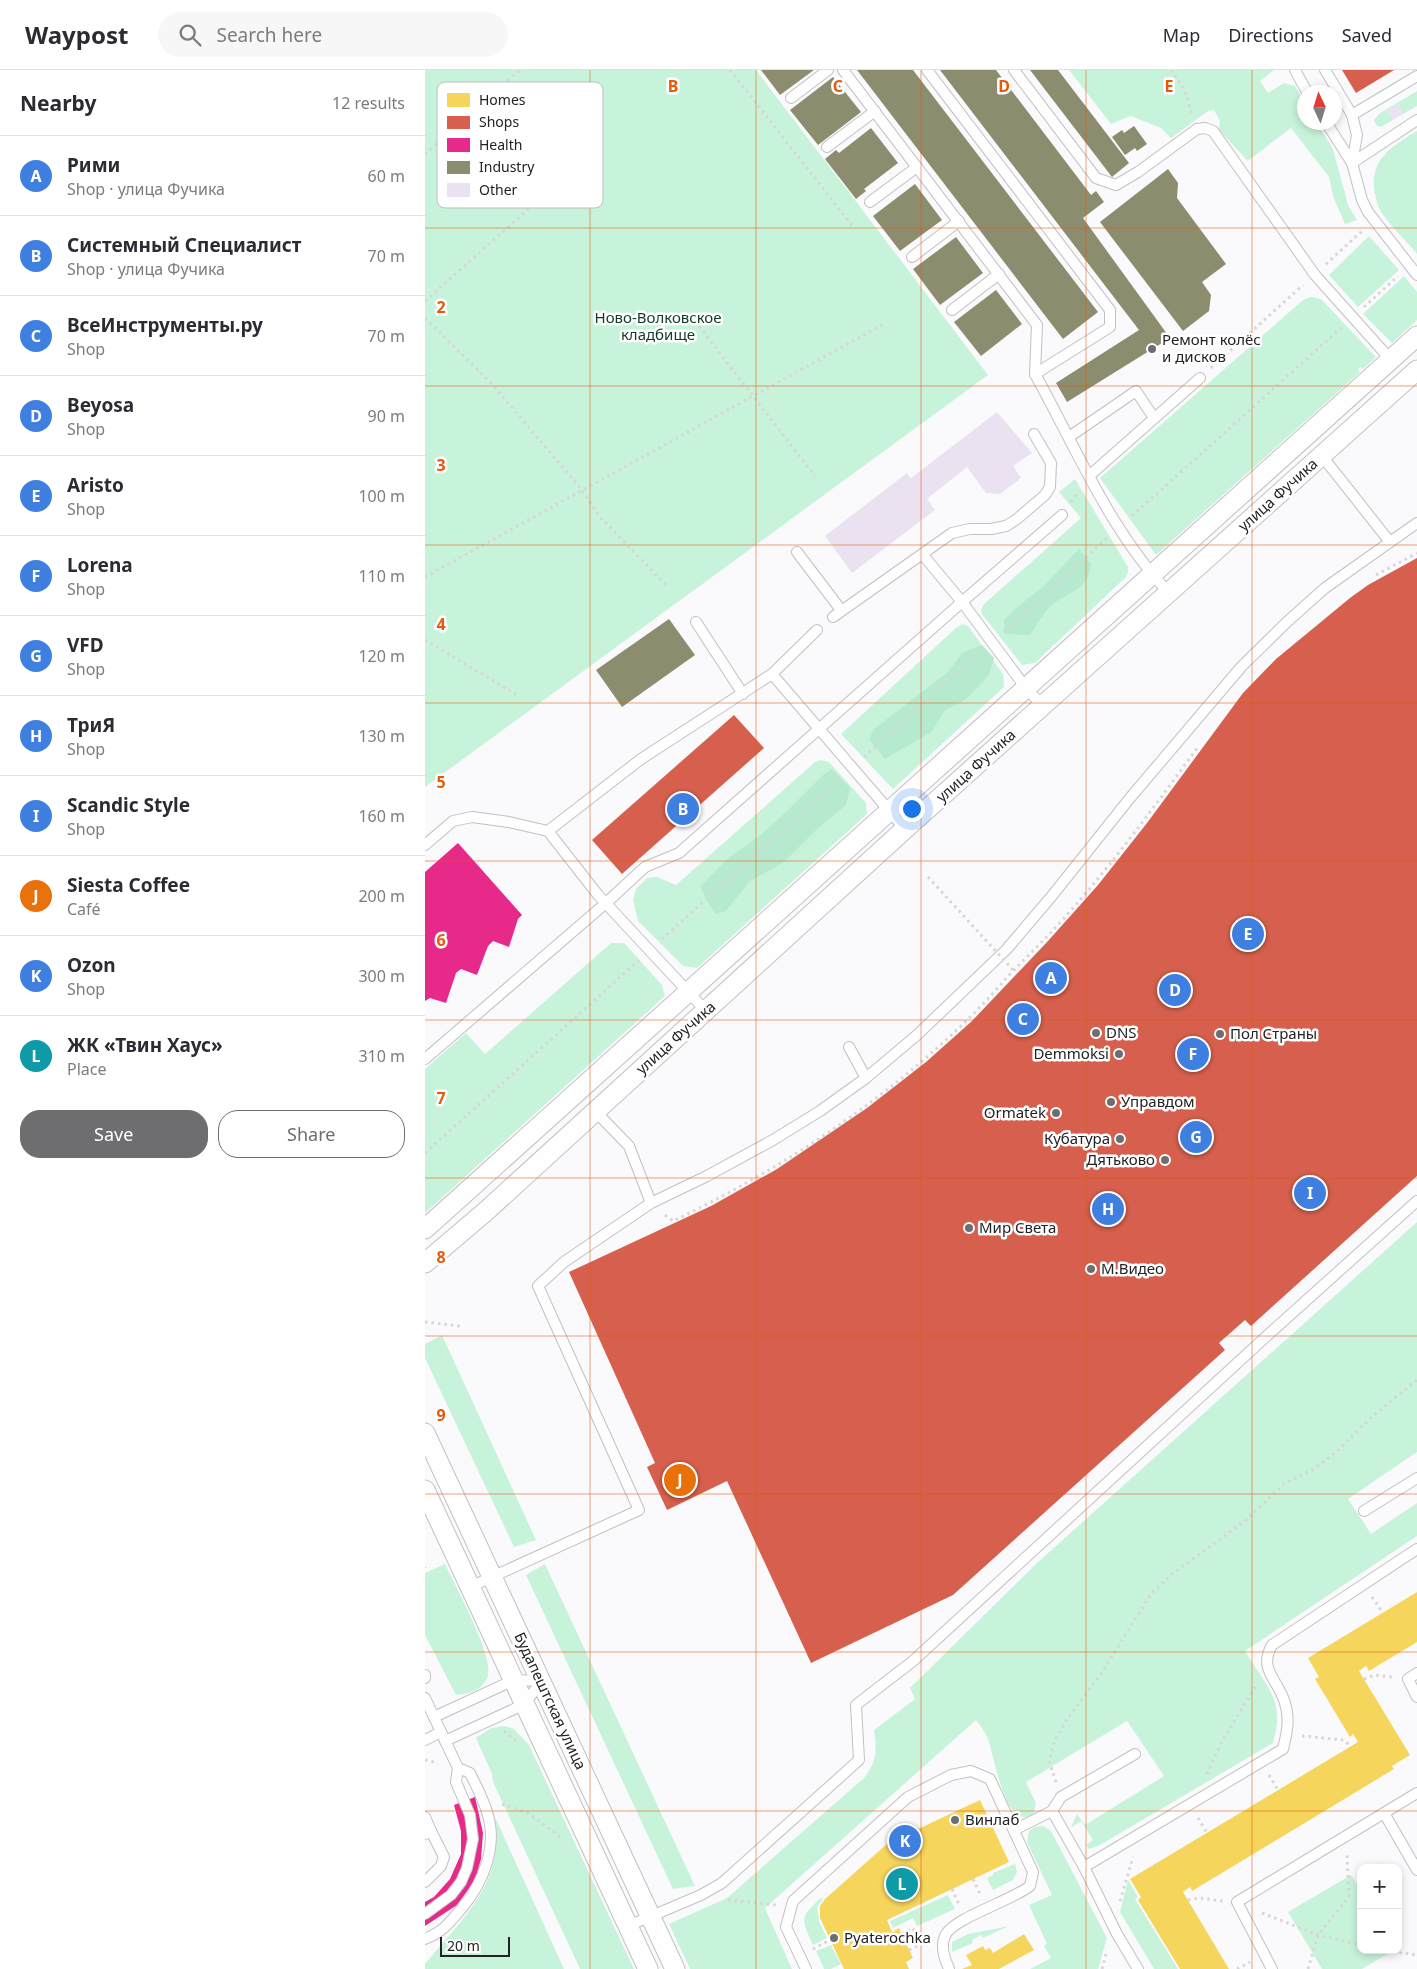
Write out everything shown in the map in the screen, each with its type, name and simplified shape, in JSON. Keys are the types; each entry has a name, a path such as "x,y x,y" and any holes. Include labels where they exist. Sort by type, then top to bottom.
{"street":[{"name":"улица Фучика","path":"425,1229 1417,336"},
{"name":"улица Фучика","path":"425,1263 1417,370"},
{"name":"Будапештская улица","path":"425,1433 675,1969"},
{"name":"Будапештская улица","path":"425,1490 648,1969"}],"lane":[{"path":"791,98 828,70"},
{"path":"843,70 1037,325 1035,374 1089,476 1119,527 1151,574 1169,593"},
{"path":"927,70 1111,310 1110,327 1035,374"},
{"path":"1014,70 1096,178 1116,185 1138,172 1197,129 1205,128 1213,131 1315,275 1391,360"},
{"path":"1295,70 1303,85"},
{"path":"1325,70 1352,115 1357,135 1352,163"},
{"path":"1352,115 1417,76"},
{"path":"827,148 875,111"},
{"path":"1352,163 1417,120"},
{"path":"1331,130 1352,163 1362,200 1374,220 1417,275"},
{"path":"870,202 917,166"},
{"path":"912,257 959,221"},
{"path":"952,310 999,274"},
{"path":"1089,476 1200,378"},
{"path":"1069,437 1136,391 1153,418"},
{"path":"797,552 837,614 952,533 970,529 991,529 1005,526 1017,519 1045,495 1050,487 1051,463 1034,434"},
{"path":"1322,456 1390,542"},
{"path":"425,1059 645,867 679,853 1062,515"},
{"path":"470,1587 639,1510 538,1286 564,1262 651,1203 707,1176 773,1140 820,1111 866,1078 917,1035 1006,950 1130,798 1242,666 1325,588 1417,523"},
{"path":"923,555 993,642 1026,688 1043,706"},
{"path":"696,622 743,694"},
{"path":"547,831 641,759 772,674 817,630"},
{"path":"772,674 905,830"},
{"path":"425,845 453,821 472,817 509,822 547,831 606,903 706,1011"},
{"path":"849,1047 866,1078"},
{"path":"595,1111 629,1146 651,1203"},
{"path":"628,1926 701,1895 721,1883 859,1760 855,1705 913,1661 1270,1333 1417,1201"},
{"path":"1363,1511 1417,1478"},
{"path":"1084,1867 1283,1750 1289,1724 1285,1702 1266,1665 1267,1655 1273,1645 1417,1549"},
{"path":"1412,1676 1417,1696"},
{"path":"433,1717 514,1680 541,1681"},
{"path":"425,1740 443,1737 525,1704 541,1681"},
{"path":"425,1698 458,1768 456,1782 465,1800 473,1825 473,1839 467,1868 461,1882 451,1895 425,1914"},
{"path":"1014,1830 1052,1811 1061,1797 1135,1754"},
{"path":"425,1939 441,1932 473,1896 488,1859 490,1834 488,1813 470,1773 458,1768"},
{"path":"806,1969 786,1927 793,1901 909,1797 951,1776 971,1771 990,1778 1033,1872 1030,1886 1020,1894 956,1922 945,1935 943,1953 949,1969"},
{"path":"1272,1969 1237,1902 1417,1792"},
{"path":"1052,1811 1138,1969"},
{"path":"1384,1813 1417,1870"},
{"path":"425,1817 428,1832 444,1857 441,1866 425,1882"}],"path":[{"path":"506,82 520,70"},
{"path":"730,70 854,228"},
{"path":"1171,70 1184,89 1197,129"},
{"path":"425,154 437,143"},
{"path":"425,301 530,208"},
{"path":"1200,378 1374,220"},
{"path":"425,1153 1409,266"},
{"path":"425,318 492,384 582,490 599,516 668,587"},
{"path":"695,321 815,476"},
{"path":"425,577 882,325"},
{"path":"1062,515 1089,476"},
{"path":"425,640 517,695"},
{"path":"929,877 1014,971"},
{"path":"425,1322 460,1326"},
{"path":"1061,1797 1049,1761 1055,1740 1067,1719 1101,1674 1151,1594 1171,1576 1246,1520 1284,1484 1313,1469 1336,1452 1374,1415 1417,1380"},
{"path":"1198,1800 1221,1743 1256,1687 1266,1665"},
{"path":"1364,1679 1375,1675 1412,1676"},
{"path":"1287,1734 1344,1740 1350,1746"},
{"path":"497,1804 508,1805 528,1813 566,1842"},
{"path":"1113,1926 1139,1834"},
{"path":"1308,1969 1318,1935 1349,1897 1346,1836"},
{"path":"973,1879 983,1899"},
{"path":"952,1889 962,1909"},
{"path":"701,1895 724,1900 791,1906"},
{"path":"1187,1900 1199,1898 1237,1902 1318,1935 1357,1944"},
{"path":"902,1934 913,1928 914,1931"},
{"path":"811,1950 830,1940"},
{"path":"909,1950 921,1944"},
{"path":"1402,1954 1417,1956"}],"green space":[{"name":"Ново-Волковское кладбище","path":"425,70 756,70 988,375 425,787"},
{"path":"1069,70 1274,70 1260,81 1268,93 1284,83 1295,86 1297,90 1297,130 1321,130 1333,149 1348,205 1357,220 1345,224 1333,196 1329,177 1291,128 1248,161 1219,130 1220,121 1214,110 1208,111 1171,138 1161,128 1131,116 1111,124"},
{"path":"1417,91 1417,106 1403,114 1397,105 1387,110 1393,120 1381,127 1376,125 1374,120 1380,113"},
{"path":"1417,131 1417,254 1381,212 1376,199 1374,182 1375,172 1384,155 1399,142"},
{"path":"1369,236 1399,270 1358,307 1329,275"},
{"path":"1404,276 1417,292 1417,320 1392,343 1363,314"},
{"path":"1311,297 1321,299 1376,357 1363,369 1360,367 1358,369 1360,372 1156,555 1100,478 1303,300"},
{"path":"1075,479 1128,567 1128,573 1125,578 1035,663 1022,665 982,614 981,609 984,604 1081,518 1059,492"},
{"path":"1079,549 1091,564 1086,580 1082,585 1050,607 1030,635 1005,634 1004,620 1043,587"},
{"path":"963,624 968,626 1003,674 1004,687 893,789 841,734 957,627"},
{"path":"982,645 994,658 989,675 965,700 945,710 931,732 885,759 869,739 874,729 948,672 962,653"},
{"path":"820,760 829,762 866,803 867,814 697,968 683,966 638,921 633,899 636,889 647,878 657,877 676,885 815,762"},
{"path":"832,769 850,788 846,805 818,828 784,862 749,882 726,911 715,914 700,887 727,859 762,834 824,774"},
{"path":"611,943 623,943 626,945 662,985 665,996 425,1213 425,1069 466,1033 485,1054"},
{"path":"1417,1222 1417,1452 1348,1499 1371,1534 1417,1503 1417,1536 1245,1651 1274,1699 1277,1719 1273,1743 1100,1845 1089,1849 1086,1845 1093,1840 1081,1821 1071,1828 1077,1814 1085,1825 1164,1776 1127,1721 1026,1782 1036,1803 1034,1813 1024,1817 1016,1813 1009,1804 998,1776 988,1739 976,1720 765,1908 792,1969 690,1969 669,1924 727,1898 864,1778 874,1761 876,1744 874,1730 915,1699 910,1688 1037,1563"},
{"path":"442,1335 536,1540 514,1547 425,1358 425,1344"},
{"path":"445,1564 473,1621 488,1667 488,1676 483,1685 466,1694 456,1695 425,1635 425,1573"},
{"path":"545,1564 695,1886 673,1889 526,1575"},
{"path":"505,1726 514,1729 529,1745 634,1969 580,1969 493,1782 492,1774 476,1738 491,1728"},
{"path":"495,1817 564,1969 425,1969 425,1964 478,1898 487,1881 494,1862 496,1841"},
{"path":"1043,1826 1051,1831 1107,1938 1098,1969 1030,1969 1051,1958 1044,1946 1047,1944 1029,1905 1052,1895 1027,1842 1029,1831 1035,1827"},
{"path":"1015,1864 1017,1872 1013,1880 993,1890 987,1878 993,1875 993,1873"},
{"path":"1351,1875 1357,1885 1357,1954 1387,1954 1362,1969 1322,1969 1288,1912"},
{"path":"1128,1880 1138,1897 1135,1899 1178,1969 1154,1969 1120,1912"},
{"path":"948,1895 955,1909 917,1926 913,1918 893,1928 890,1921"},
{"path":"821,1898 823,1899 817,1907 818,1919 827,1938 813,1945 804,1924 804,1919 809,1910"},
{"path":"1009,1926 983,1938 981,1935 972,1940 973,1943 952,1952 952,1942 968,1934"},
{"path":"831,1945 841,1964 831,1969 824,1969 816,1951"}],"building: Homes":[{"path":"1417,1592 1417,1642 1369,1671 1366,1666 1359,1671 1410,1755 1392,1766 1394,1769 1192,1891 1190,1887 1183,1892 1229,1969 1180,1969 1138,1900 1141,1897 1130,1879 1358,1742 1353,1734 1350,1737 1315,1679 1319,1677 1308,1658"},
{"path":"980,1800 1009,1862 887,1920 892,1932 899,1928 913,1958 906,1962 909,1969 844,1969 820,1918 820,1906 825,1899 888,1843"},
{"path":"1024,1934 1034,1950 999,1969 962,1969 972,1965 966,1955 983,1946 985,1950 990,1948 993,1953"}],"building: Shops":[{"path":"1342,70 1394,70 1356,93"},
{"name":"Кубатура","path":"1417,558 1417,1176 1251,1326 1245,1320 1219,1343 1225,1350 953,1595 811,1663 727,1481 667,1510 647,1467 655,1463 569,1272 711,1206 777,1169 867,1108 926,1062 972,1021 1098,885 1147,823 1243,693 1276,659 1368,585"},
{"path":"734,715 764,748 622,874 592,840"}],"building: Health":[{"path":"458,843 522,915 518,919 509,947 493,941 488,946 477,975 461,969 456,973 446,1003 430,998 425,1001 425,872"},
{"path":"475,1797 483,1833 481,1859 477,1873 473,1883 457,1905 425,1926 425,1902 434,1897 450,1879 461,1854 461,1831 454,1805"}],"building: Industry":[{"path":"761,70 814,70 780,95"},
{"path":"857,70 913,70 1098,312 1063,339"},
{"path":"940,70 996,70 1091,195 1096,191 1104,202 1083,218 1170,338 1067,402 1056,383 1139,330"},
{"path":"1030,70 1058,70 1129,163 1112,177"},
{"path":"833,77 861,112 818,145 790,110"},
{"path":"1134,126 1147,144 1137,151 1135,148 1125,155 1112,137 1122,130 1124,133"},
{"path":"871,128 898,163 864,189 866,191 856,199 825,159 836,150 839,153"},
{"path":"1168,169 1178,183 1177,198 1226,264 1202,282 1211,295 1209,311 1183,331 1100,222"},
{"path":"915,184 942,220 900,251 873,216"},
{"path":"956,237 983,273 940,305 913,269"},
{"path":"996,290 1022,324 981,356 954,322"},
{"path":"669,619 695,655 622,707 596,670"}],"building: Other":[{"path":"1398,104 1403,114 1393,120 1387,110"},
{"path":"997,412 1032,453 1013,466 1021,478 1000,494 986,493 967,467 927,499 935,510 852,573 825,536 907,473 911,478"}],"place":[{"name":"Ремонт колёс и дисков","path":"1152,349"},
{"name":"Системный Специалист","path":"683,809"},
{"name":"Aristo","path":"1248,934"},
{"name":"Рими","path":"1051,978"},
{"name":"Beyosa","path":"1175,990"},
{"name":"ВсеИнструменты.ру","path":"1023,1019"},
{"name":"DNS","path":"1096,1033"},
{"name":"Пол Страны","path":"1220,1034"},
{"name":"Demmoksi","path":"1119,1054"},
{"name":"Lorena","path":"1193,1054"},
{"name":"Управдом","path":"1111,1102"},
{"name":"Ormatek","path":"1056,1113"},
{"name":"VFD","path":"1196,1137"},
{"name":"Кубатура","path":"1120,1139"},
{"name":"Дятьково","path":"1165,1160"},
{"name":"Scandic Style","path":"1310,1193"},
{"name":"ТриЯ","path":"1108,1209"},
{"name":"Мир Света","path":"969,1228"},
{"name":"М.Видео","path":"1091,1269"},
{"name":"Siesta Coffee","path":"680,1480"},
{"name":"Винлаб","path":"955,1820"},
{"name":"Ozon","path":"905,1841"},
{"name":"ЖК «Твин Хаус»","path":"902,1884"},
{"name":"Pyaterochka","path":"834,1938"}]}
